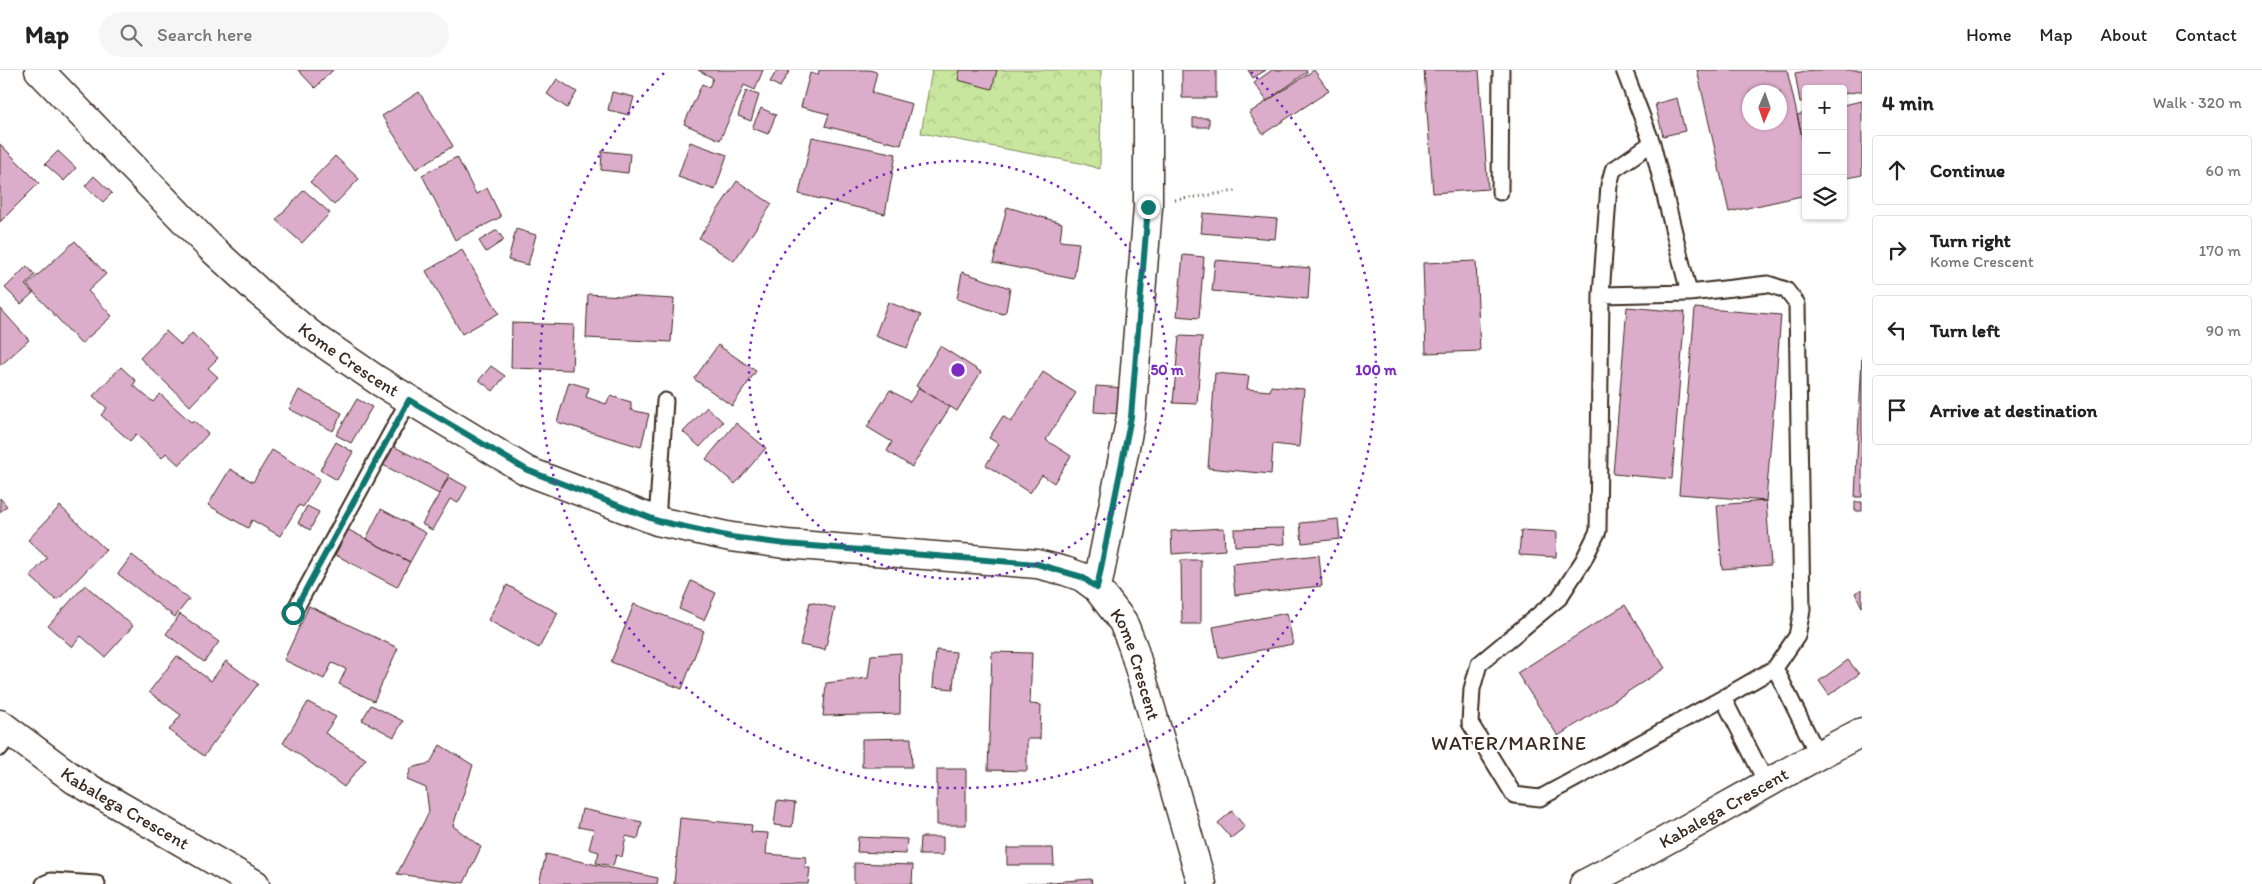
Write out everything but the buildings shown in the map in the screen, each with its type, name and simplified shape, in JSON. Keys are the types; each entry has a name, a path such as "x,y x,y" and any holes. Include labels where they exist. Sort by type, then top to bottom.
{"street":[{"name":"Kome Crescent","path":"39,70 209,246 259,292 334,350 409,400 527,470 658,521 731,537 786,544 1037,564 1082,577 1097,588 1124,622 1202,884"},
{"path":"1097,588 1131,417 1148,207 1148,70"},
{"name":"Kabalega Crescent","path":"1584,884 1633,860 1862,732"},
{"name":"Kabalega Crescent","path":"4,735 75,780 255,884"}],"lane":[{"path":"1500,192 1501,70"},
{"path":"1624,70 1652,143 1689,294"},
{"path":"1601,296 1689,294 1768,284 1786,290 1797,304 1802,610 1797,636 1775,668 1540,798 1514,795 1470,723 1472,689 1479,664 1559,598 1583,561 1598,531 1601,296 1609,185 1613,170 1652,143"},
{"path":"293,613 409,400"},
{"path":"658,521 665,401"},
{"path":"1775,668 1818,755"},
{"path":"1722,698 1766,784"},
{"path":"44,884 51,881 97,884"}],"path":[{"path":"1148,207 1189,196 1236,191"}],"green space":[{"path":"932,70 1101,70 1100,169 1080,163 921,133"}],"district":[{"name":"WATER/MARINE","path":"1509,743"}],"route":[{"path":"293,613 409,400 527,470 658,521 731,537 786,544 1037,564 1082,577 1097,588 1131,417 1148,207"}]}
